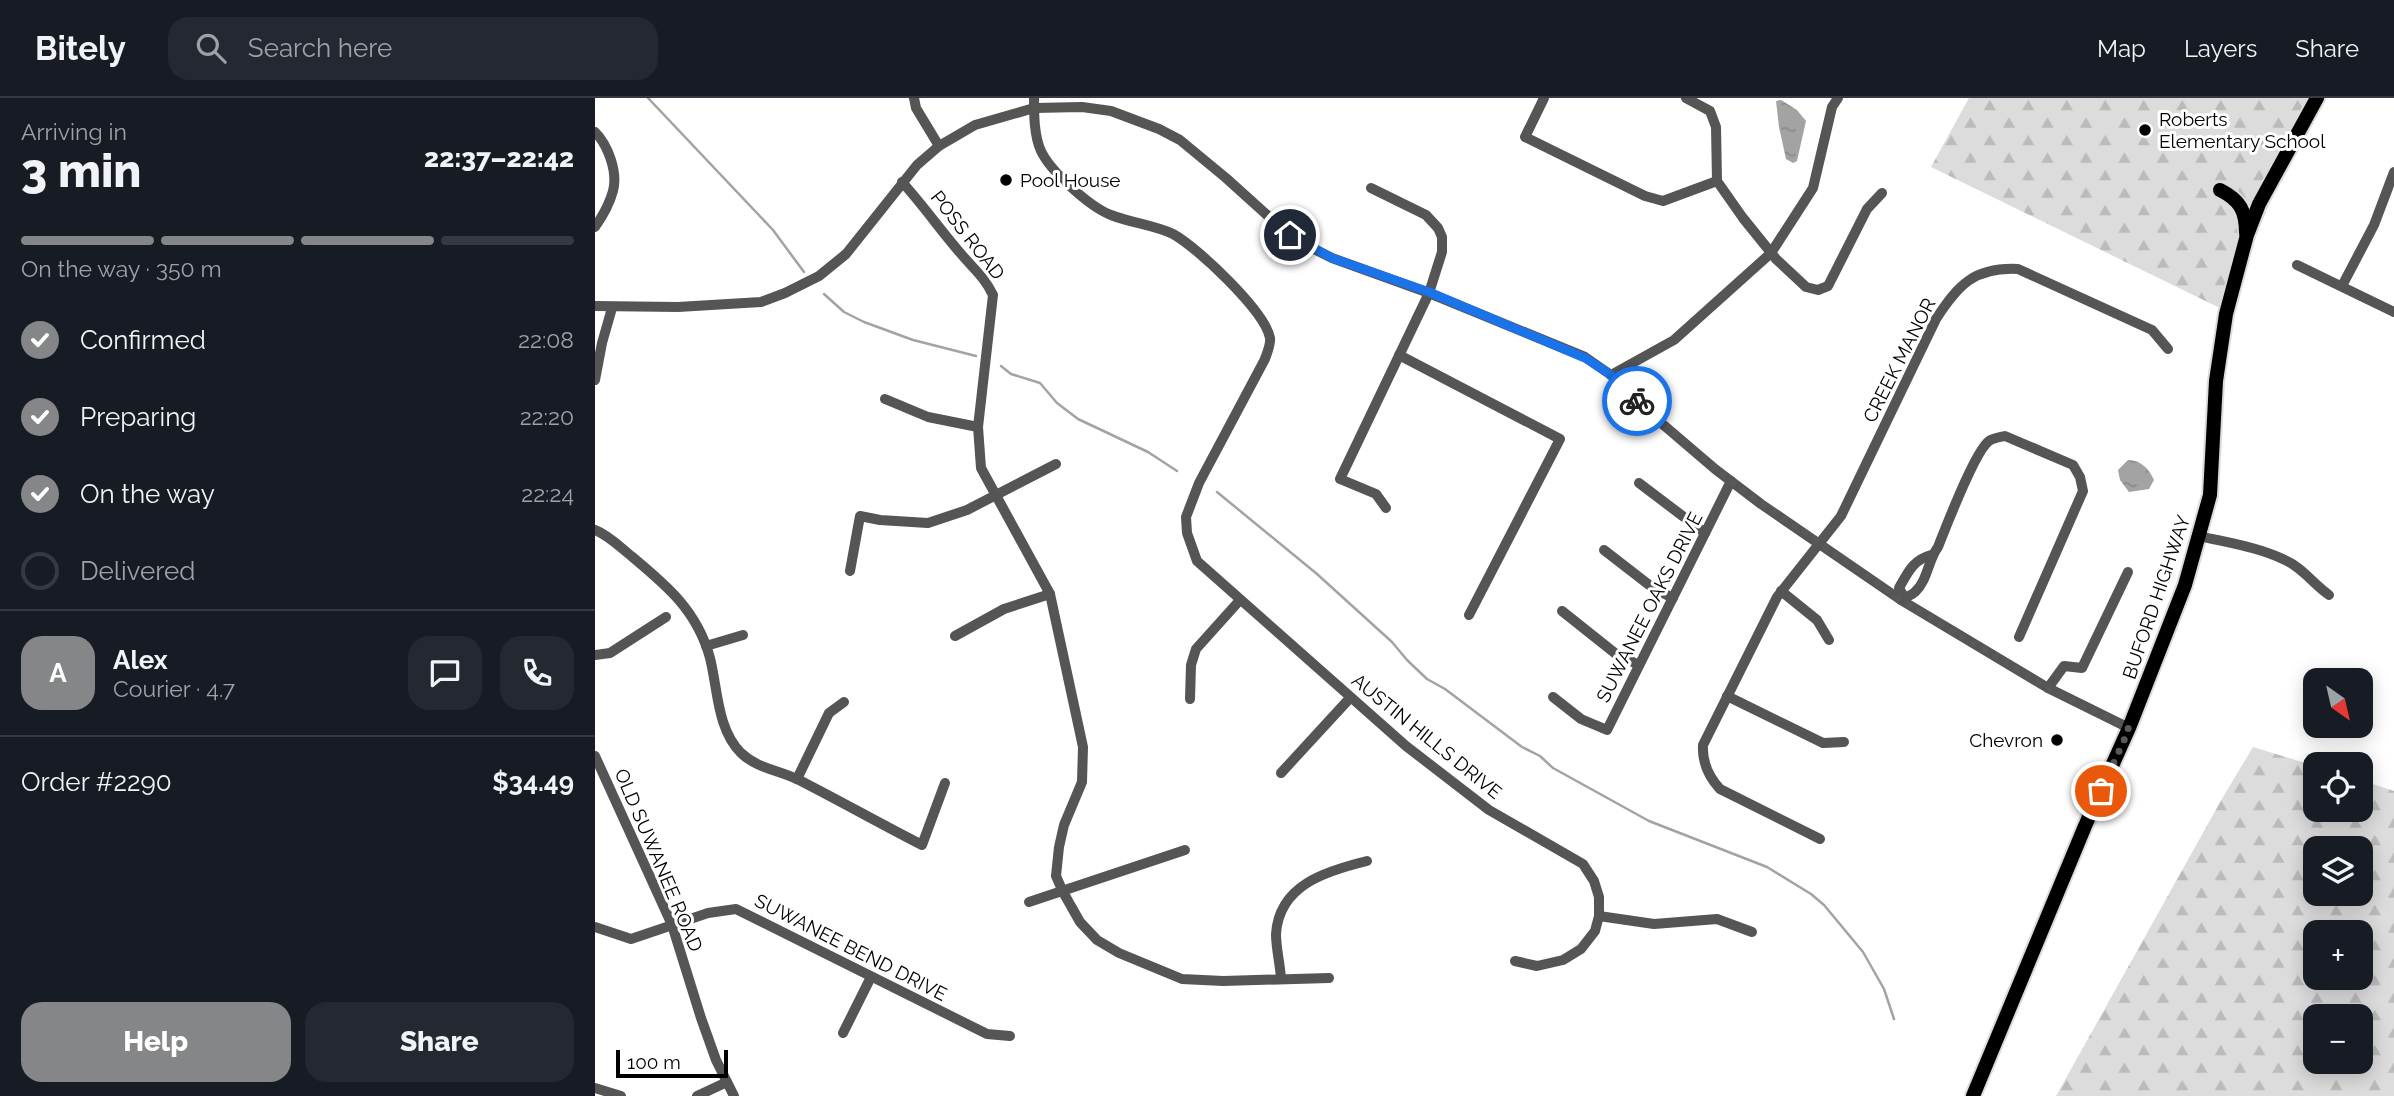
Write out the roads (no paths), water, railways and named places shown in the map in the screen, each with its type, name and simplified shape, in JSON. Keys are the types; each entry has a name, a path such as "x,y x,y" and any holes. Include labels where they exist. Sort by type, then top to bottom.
{"main road":[{"name":"BUFORD HIGHWAY","path":"1973,1096 2166,637 2210,495 2216,381 2226,314 2246,235 2259,204 2316,98"},
{"path":"2220,190 2232,196 2243,208 2246,235"}],"street":[{"path":"914,98 916,108 939,146"},
{"path":"1543,98 1524,137 1645,196 1663,201 1717,181"},
{"path":"1686,98 1710,111 1716,127 1717,181 1771,253 1806,287 1818,290 1828,286 1867,209 1882,193"},
{"path":"1611,375 1674,340 1771,253 1813,188 1832,107 1838,98"},
{"path":"595,306 678,307 761,302 785,293 819,276 846,254 902,181 939,146 975,125 1034,103 1111,111 1180,140 1278,225 1304,244 1332,258 1429,292 1585,358 1611,375 1653,416 1731,481 1818,543 2048,688 2129,729"},
{"name":"AUSTIN HILLS DRIVE","path":"1034,103 1041,151 1072,187 1109,215 1169,232 1190,243 1247,302 1260,318 1270,339 1265,359 1198,486 1186,517 1187,533 1196,561 1406,746 1489,810 1583,864 1597,889 1599,916"},
{"path":"595,132 602,139 609,155 613,181 613,190 595,227"},
{"path":"2342,286 2384,204 2394,172"},
{"name":"POSS ROAD","path":"902,181 962,255 983,276 993,295 978,427 981,468 1050,594 1083,747 1082,782 1063,825 1059,847 1056,876 1063,892"},
{"path":"1371,187 1426,215 1442,237 1442,253 1429,292 1340,479 1376,494 1386,508"},
{"path":"2297,265 2394,312"},
{"name":"CREEK MANOR","path":"1820,839 1720,789 1712,780 1702,756 1703,745 1781,592 1841,516 1936,319 1952,294 1968,279 2003,268 2018,269 2152,330 2168,349"},
{"path":"595,380 612,308"},
{"path":"1399,355 1560,439 1469,615"},
{"path":"885,399 928,416 978,427"},
{"path":"1903,599 1899,588 1906,575 1919,559 1931,555 1938,547 1964,484 1989,441 2005,436 2073,466 2080,477 2083,491 2019,637"},
{"path":"850,571 860,516 928,523 967,510 1056,464"},
{"name":"SUWANEE OAKS DRIVE","path":"1553,698 1581,719 1607,730 1731,481"},
{"path":"1639,483 1705,533"},
{"path":"595,530 617,544 668,586 691,614 706,646 725,732 742,754 757,765 797,779 922,845 945,783"},
{"path":"2199,536 2254,548 2285,560 2329,594"},
{"path":"1604,550 1653,588 1673,598"},
{"path":"1903,599 1915,593 1931,566 1931,555"},
{"path":"2048,688 2064,666 2083,668 2128,572"},
{"path":"1781,592 1817,620 1829,640"},
{"path":"955,636 1004,609 1050,594"},
{"path":"1190,699 1191,665 1196,649 1240,600"},
{"path":"1562,611 1616,654 1639,665"},
{"path":"595,654 610,653 666,617"},
{"path":"706,646 743,635"},
{"path":"1727,696 1823,743 1844,742"},
{"path":"1281,773 1350,698"},
{"path":"797,779 829,713 844,702"},
{"name":"OLD SUWANEE ROAD","path":"595,756 673,925 701,1018 734,1096"},
{"path":"1029,902 1185,850"},
{"path":"1281,978 1276,935 1286,902 1294,890 1367,861"},
{"path":"1063,892 1080,922 1097,940 1119,953 1182,979 1223,981 1329,978"},
{"name":"SUWANEE BEND DRIVE","path":"595,927 631,939 708,914 736,909 986,1034 1010,1036"},
{"path":"1515,961 1537,966 1563,960 1581,949 1595,930 1599,916 1654,924 1717,919 1752,932"},
{"path":"843,1032 871,977"},
{"path":"697,1096 727,1082"},
{"path":"595,1088 621,1096"}],"water":[{"path":"1781,100 1797,110 1806,121 1797,161 1793,163 1786,159 1779,127 1776,101"},
{"path":"2128,460 2141,463 2150,472 2154,480 2149,489 2129,492 2120,480 2118,470"}],"waterway":[{"path":"648,98 773,230 804,272"},
{"path":"824,294 844,312 864,322 913,340 976,356"},
{"path":"1001,366 1011,374 1040,383 1057,403 1078,419 1148,452 1177,471"},
{"path":"1217,492 1317,574 1392,642 1427,679 1445,689 1522,747 1540,756 1553,768 1649,821 1767,867 1811,894 1824,905 1863,952 1884,989 1894,1019"}],"place":[{"name":"Roberts Elementary School","path":"2145,130"},
{"name":"Pool House","path":"1006,180"},
{"name":"Chevron","path":"2057,740"}]}
